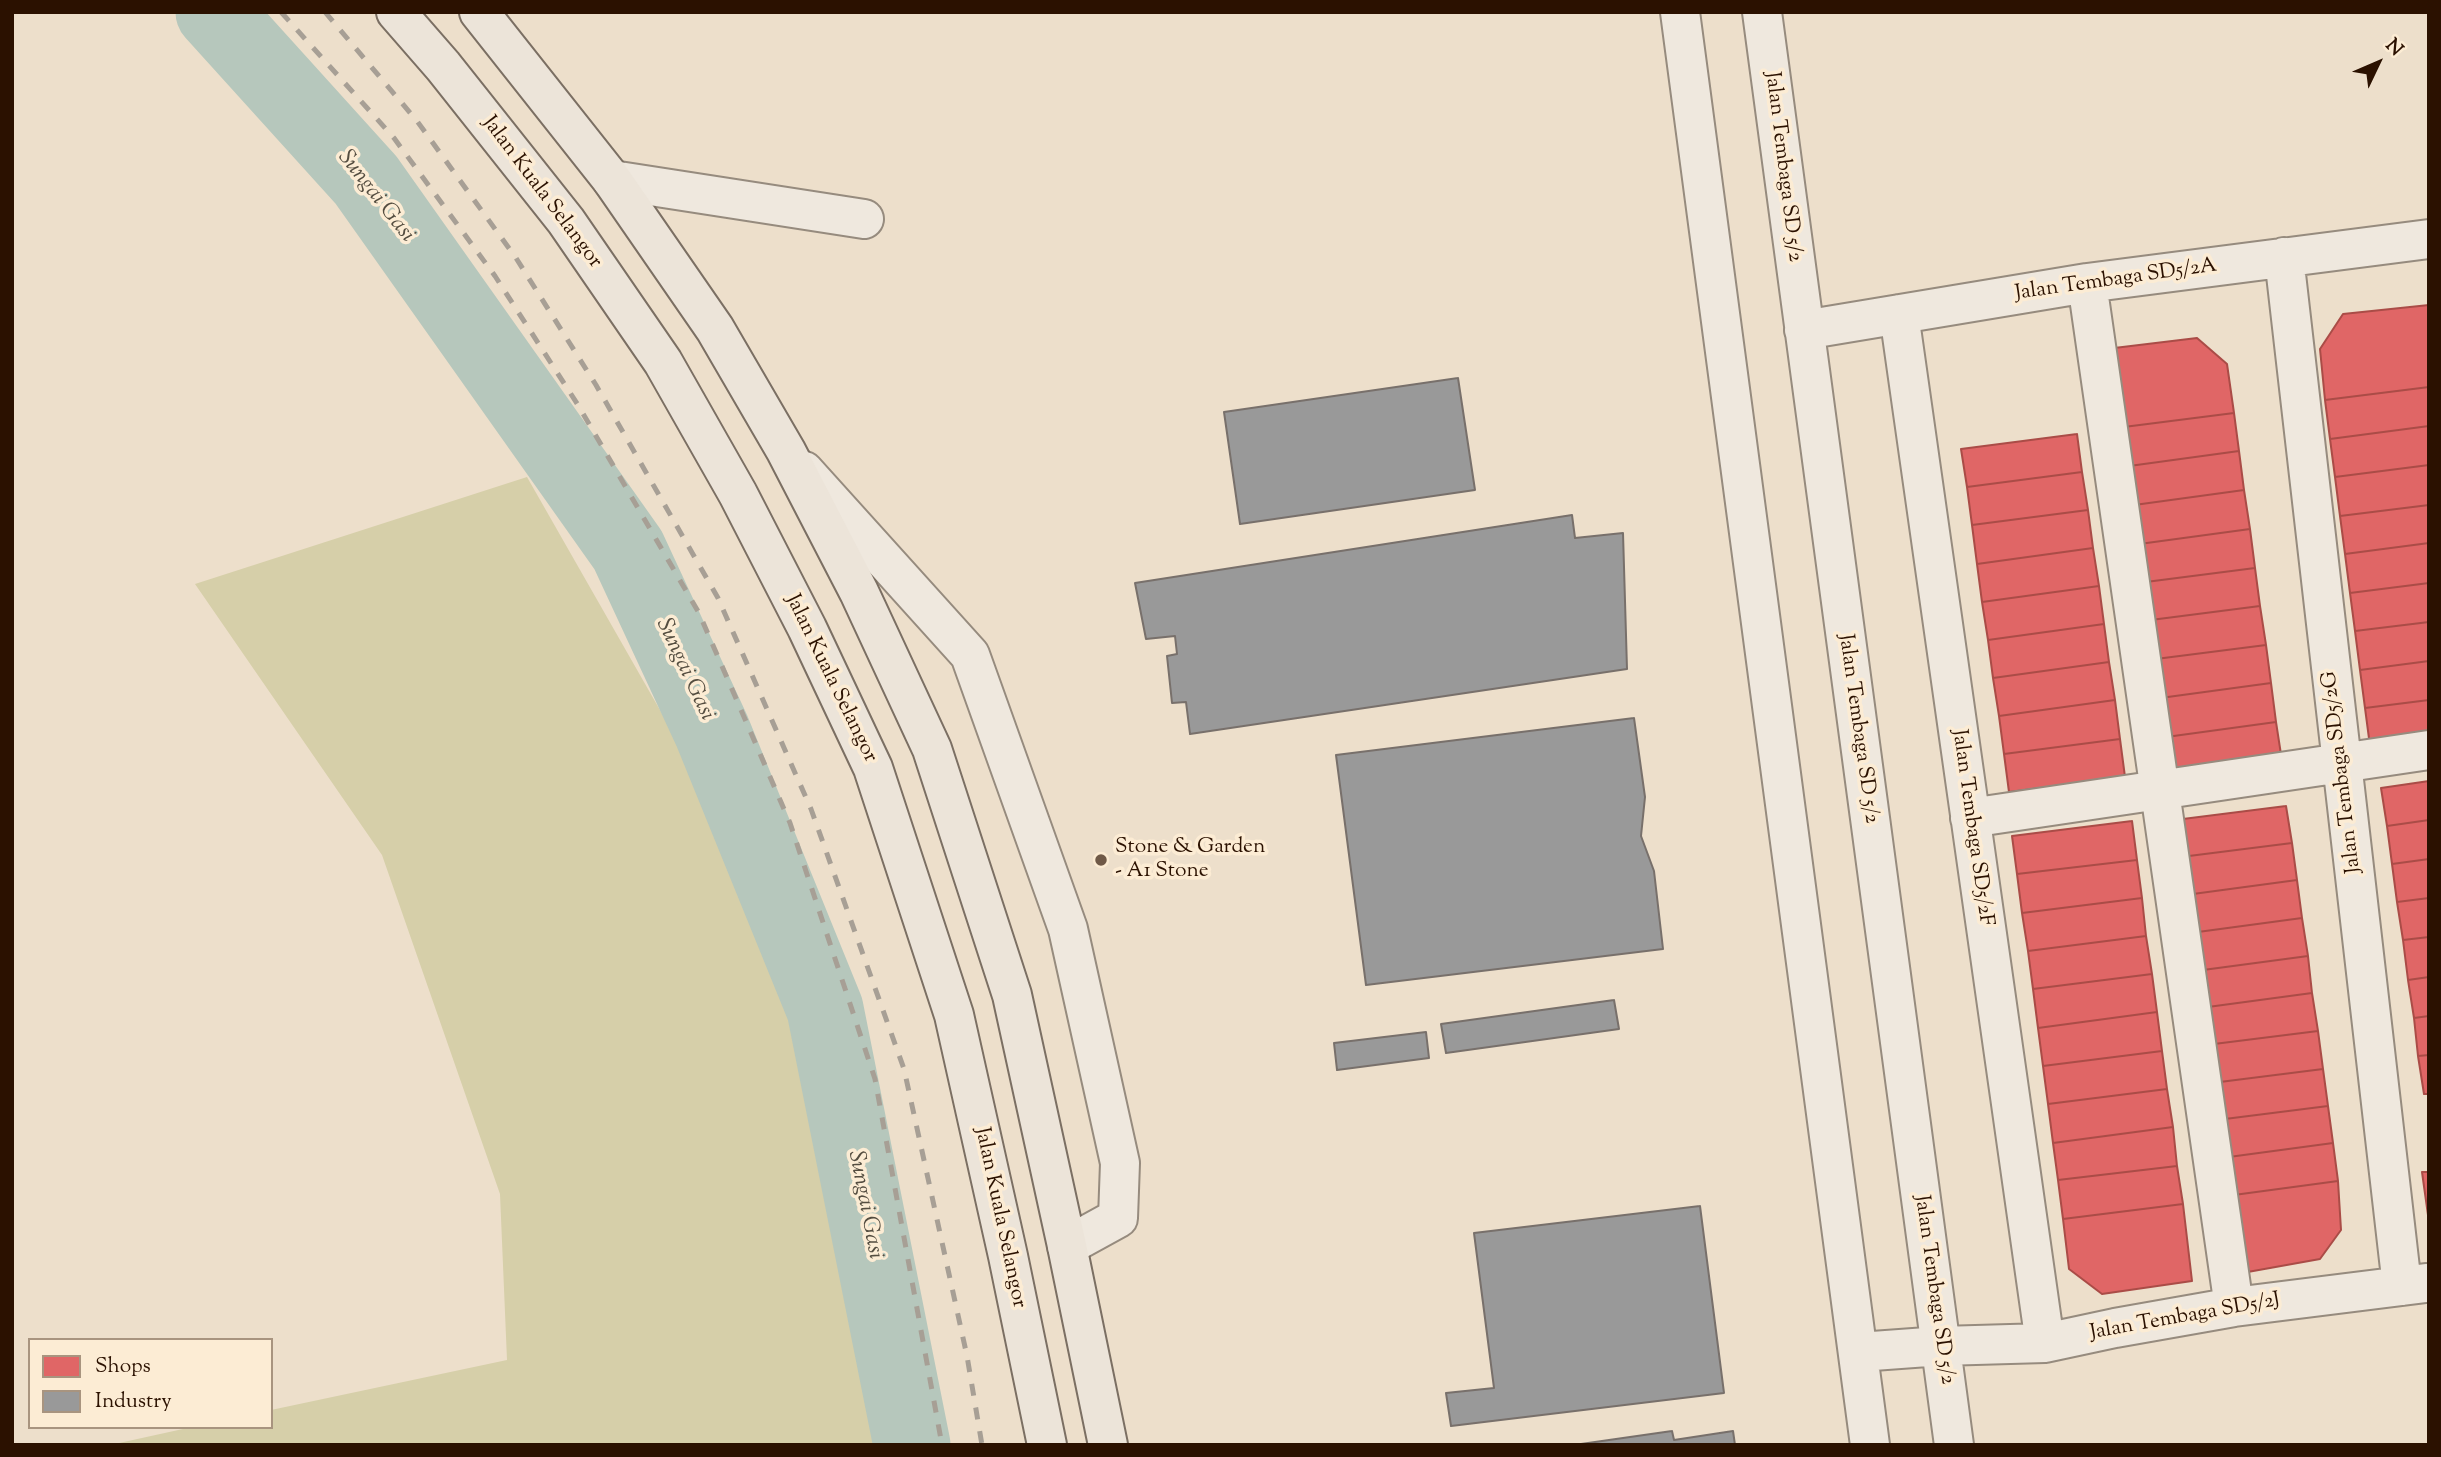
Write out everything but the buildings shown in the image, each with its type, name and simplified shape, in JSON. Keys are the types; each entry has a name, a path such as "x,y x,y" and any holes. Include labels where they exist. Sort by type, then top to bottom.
{"highway":[{"name":"Jalan Kuala Selangor","path":"396,12 443,66 566,221 663,362 738,494 807,628 873,768 954,1015 1047,1445"},
{"path":"479,12 612,180 715,329 786,451 859,592 932,749 1012,995 1108,1445"}],"street":[{"path":"1680,12 1870,1445"},
{"name":"Jalan Tembaga SD 5/2","path":"1762,12 1954,1445"},
{"path":"612,180 864,219"},
{"name":"Jalan Tembaga SD5/2A","path":"1804,330 2087,283 2429,239"},
{"name":"Jalan Tembaga SD5/2G","path":"2284,257 2342,763 2415,1284"},
{"path":"2087,283 2234,1307"},
{"name":"Jalan Tembaga SD5/2F","path":"1899,314 2045,1343"},
{"path":"786,451 970,655 1068,929 1121,1163 1118,1218 1067,1246"},
{"path":"1970,818 2429,750"},
{"name":"Jalan Tembaga SD5/2J","path":"1859,1352 2045,1343 2234,1307 2415,1284"}],"shaded area":[{"path":"527,477 745,859 805,1042 884,1445 110,1445 183,1429 273,1429 273,1410 507,1360 500,1194 382,855 195,584"}],"waterway":[{"name":"Sungai Gasi","path":"214,12 366,180 628,550 712,731 825,1009 912,1445"}],"railway":[{"path":"281,12 394,138 495,276 578,405 699,613 790,823 875,1079 942,1445"},
{"path":"325,12 417,121 516,258 596,385 718,598 811,809 904,1069 967,1356 982,1445"}],"place":[{"name":"Stone & Garden - A1 Stone","path":"1101,860"}]}
